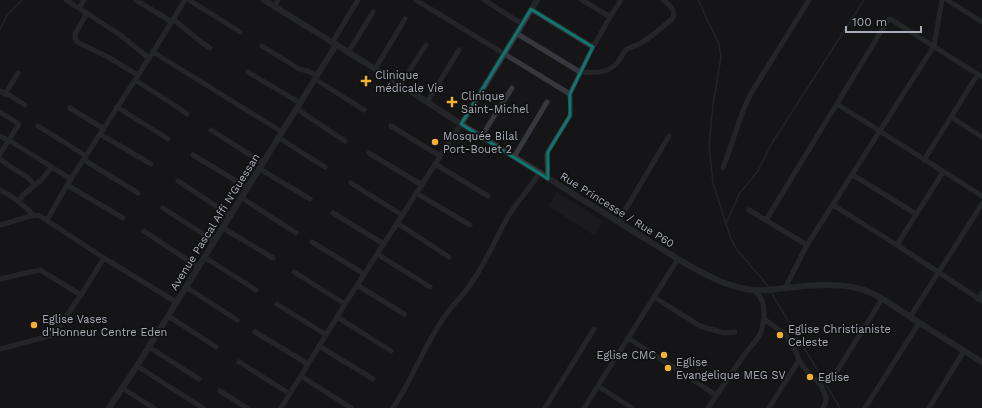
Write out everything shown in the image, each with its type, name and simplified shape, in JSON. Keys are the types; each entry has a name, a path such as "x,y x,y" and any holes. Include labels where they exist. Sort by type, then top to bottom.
{"street":[{"path":"66,0 119,34 149,58"},
{"path":"78,8 84,0"},
{"path":"136,0 189,31 198,40 210,48"},
{"path":"47,220 71,179 185,0"},
{"path":"189,0 240,32"},
{"name":"Rue Princesse / Rue P60","path":"264,0 548,179 714,280 727,285 754,290 774,290 812,284 829,284 870,292 982,362"},
{"path":"274,7 278,0"},
{"path":"334,44 358,0"},
{"path":"416,0 570,94"},
{"path":"484,0 522,24"},
{"path":"281,408 357,285 461,124 537,0"},
{"path":"582,0 610,17"},
{"path":"548,179 548,152 570,116 570,94 593,47 621,0"},
{"path":"516,33 580,72 601,72 613,67 626,50 651,37 672,19 674,12 669,4 663,0"},
{"path":"723,168 750,95 809,0"},
{"path":"785,288 807,245 934,46 942,0"},
{"path":"947,0 982,22"},
{"path":"531,9 593,47"},
{"path":"348,52 374,12"},
{"path":"87,13 75,34 75,38 78,42 108,57 138,75"},
{"path":"375,69 405,19"},
{"path":"766,220 890,19 980,76 951,117 924,160"},
{"name":"Avenue Pascal Affi N'Guessan","path":"109,408 137,366 262,166 316,78 334,44"},
{"path":"400,85 426,45"},
{"path":"262,46 299,69 308,71 364,110"},
{"path":"427,102 459,50"},
{"path":"153,52 281,135 325,167"},
{"path":"248,72 298,106 345,141"},
{"path":"18,73 3,92 25,105"},
{"path":"135,80 187,114"},
{"path":"481,137 512,88"},
{"path":"514,157 547,102"},
{"path":"837,104 982,196"},
{"path":"117,107 168,139"},
{"path":"70,108 104,129"},
{"path":"0,112 19,124 0,154"},
{"path":"951,117 982,137"},
{"path":"38,126 138,193"},
{"path":"391,126 440,156"},
{"path":"211,130 310,199"},
{"path":"100,134 151,164"},
{"path":"0,136 9,140 71,179"},
{"path":"618,222 669,136"},
{"path":"369,153 422,185"},
{"path":"193,154 248,188"},
{"path":"0,159 31,179 34,185"},
{"path":"435,164 488,196"},
{"path":"19,201 23,195 41,180 52,167"},
{"path":"897,245 943,172"},
{"path":"393,408 437,329 485,263 510,214 530,188 539,173"},
{"path":"853,175 916,214"},
{"path":"178,181 230,216"},
{"path":"351,183 402,216"},
{"path":"67,186 123,218"},
{"path":"0,190 8,193 19,201 34,215"},
{"path":"416,193 470,226"},
{"path":"242,198 296,232"},
{"path":"910,317 982,204"},
{"path":"833,205 980,300 982,293"},
{"path":"163,208 214,241"},
{"path":"749,210 807,245"},
{"path":"333,213 384,244"},
{"path":"0,224 34,215 40,216 104,258 176,302"},
{"path":"397,223 449,257"},
{"path":"223,228 273,258"},
{"path":"144,231 198,267"},
{"path":"312,242 364,274"},
{"path":"377,254 430,286"},
{"path":"0,349 53,335 81,295 104,258"},
{"path":"204,258 256,290"},
{"path":"584,408 678,259"},
{"path":"0,279 40,270 81,295"},
{"path":"294,272 345,304"},
{"path":"357,285 404,314"},
{"path":"186,287 237,320"},
{"path":"708,408 761,332 764,318 763,303 760,296 754,290"},
{"path":"654,297 700,326 724,332 735,332"},
{"path":"837,372 882,299"},
{"path":"277,304 326,335"},
{"path":"168,316 216,347"},
{"path":"337,317 391,351"},
{"path":"764,318 785,334 807,372 821,385 826,398 823,408"},
{"path":"865,408 919,323"},
{"path":"546,408 594,330"},
{"path":"256,332 308,364"},
{"path":"628,338 716,395"},
{"path":"319,346 373,379"},
{"path":"149,347 199,379"},
{"path":"931,407 964,351"},
{"path":"769,408 799,360"},
{"path":"239,362 290,394"},
{"path":"137,366 203,408"},
{"path":"301,376 352,408"},
{"path":"598,386 632,408"},
{"path":"122,388 154,408"},
{"path":"220,391 247,408"}],"highlighted area":[{"path":"531,9 593,47 570,94 570,116 548,152 548,179 461,124"}],"shaded area":[{"path":"557,192 603,221 594,235 548,206"}],"waterway":[{"path":"0,29 7,15 22,0"},
{"path":"698,0 719,44 721,57 713,105 709,146 713,183 726,224"},
{"path":"769,288 737,250 731,239 726,224 739,194 758,171 772,143 864,0"},
{"path":"771,292 840,408"}],"place":[{"name":"Clinique médicale Vie","path":"366,81"},
{"name":"Clinique Saint-Michel","path":"452,102"},
{"name":"Mosquée Bilal Port-Bouet 2","path":"435,142"},
{"name":"Eglise Vases d'Honneur Centre Eden","path":"34,325"},
{"name":"Eglise Christianiste Celeste","path":"780,335"},
{"name":"Eglise CMC","path":"664,355"},
{"name":"Eglise Evangelique MEG SV","path":"668,368"},
{"name":"Eglise","path":"810,377"}]}
